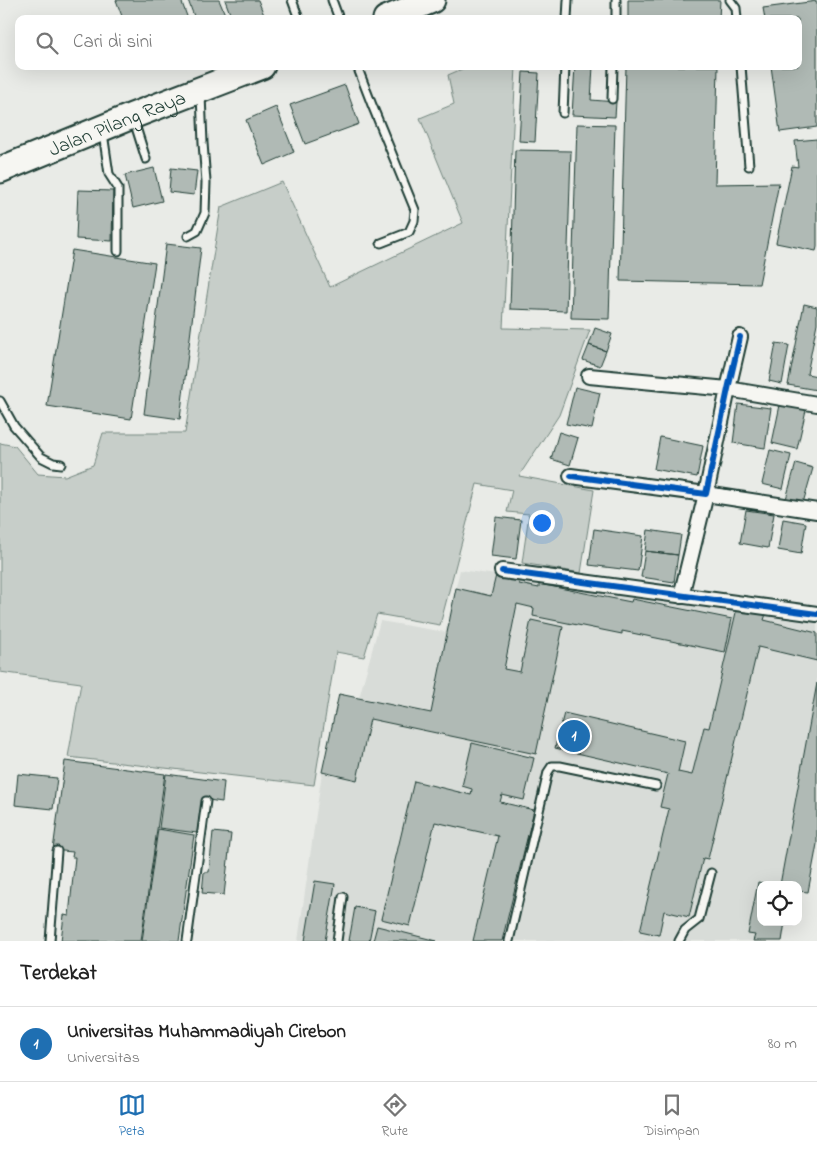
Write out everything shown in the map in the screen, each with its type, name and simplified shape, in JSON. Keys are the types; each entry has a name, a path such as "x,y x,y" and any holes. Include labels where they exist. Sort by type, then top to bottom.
{"highway":[{"path":"396,15 432,0"},
{"name":"Jalan Pilang Raya","path":"0,170 251,70"}],"street":[{"path":"681,596 706,494 740,337"},
{"path":"589,376 728,389 817,404"},
{"path":"571,476 817,511"},
{"path":"502,571 817,614"}],"lane":[{"path":"292,0 298,15"},
{"path":"332,0 338,15"},
{"path":"567,15 568,0"},
{"path":"616,0 616,15"},
{"path":"730,0 736,8 736,15"},
{"path":"359,70 414,210 414,221 409,232 381,243"},
{"path":"563,113 565,70"},
{"path":"612,99 613,70"},
{"path":"741,70 749,166"},
{"path":"188,236 197,231 205,213 206,182 202,143 201,89"},
{"path":"132,116 146,159"},
{"path":"102,128 109,174 118,188 118,251"},
{"path":"0,401 14,426 41,456 53,463 61,464"},
{"path":"509,941 548,772 552,766 560,766 656,786"},
{"path":"187,941 206,801"},
{"path":"50,941 57,851"},
{"path":"679,941 685,930 699,919 711,873"},
{"path":"337,941 343,897"}],"shaded area":[{"path":"460,70 516,70 503,328 590,330 559,415 519,476 594,490 581,573 522,563 529,514 507,512 512,490 477,484 440,625 377,614 364,657 336,652 314,785 68,757 81,683 0,672 0,443 15,446 38,474 65,476 93,465 103,433 185,433 221,207 282,182 330,287 463,223 420,118 454,104 448,75"},
{"path":"460,570 539,584 737,608 817,622 817,851 808,892 802,891 802,881 757,881 757,926 785,926 783,941 298,941 322,772 339,694 359,698 380,621 445,632"}],"building":[{"path":"116,0 181,0 187,15 122,15"},
{"path":"188,0 219,0 225,15 194,15"},
{"path":"225,0 258,0 264,15 231,15"},
{"path":"628,0 720,0 719,15 628,15"},
{"path":"817,1 817,127 780,132 772,70 802,70 802,15 764,15 763,8"},
{"path":"575,70 593,70 591,100 616,102 615,117 572,115"},
{"path":"626,70 718,70 715,184 779,183 759,284 620,281"},
{"path":"523,72 539,73 535,142 519,141"},
{"path":"345,85 359,124 305,144 290,105"},
{"path":"276,107 294,152 264,165 246,120"},
{"path":"577,124 615,125 609,319 571,318"},
{"path":"817,139 816,251 776,243 792,166 798,167 795,141"},
{"path":"515,150 571,151 566,311 510,309"},
{"path":"154,168 162,201 133,208 125,175"},
{"path":"171,168 197,171 194,195 169,192"},
{"path":"78,190 113,191 112,241 76,239"},
{"path":"166,244 201,248 180,419 144,414"},
{"path":"72,250 155,263 131,419 47,406"},
{"path":"804,304 817,307 817,323 807,374 817,376 817,390 788,385"},
{"path":"595,328 612,334 606,351 589,345"},
{"path":"776,343 789,345 782,384 769,381"},
{"path":"589,345 606,351 600,366 583,360"},
{"path":"575,387 600,393 592,429 566,424"},
{"path":"738,404 771,408 765,448 733,443"},
{"path":"780,405 806,410 797,449 772,443"},
{"path":"559,432 578,438 570,465 551,459"},
{"path":"660,437 703,446 697,477 654,469"},
{"path":"770,450 791,455 783,489 762,484"},
{"path":"796,463 813,468 803,503 786,499"},
{"path":"746,510 774,514 768,548 740,543"},
{"path":"496,517 521,520 516,559 491,556"},
{"path":"783,519 806,523 801,554 778,550"},
{"path":"594,529 643,536 638,571 589,565"},
{"path":"648,530 681,535 678,555 645,551"},
{"path":"645,551 678,555 674,582 641,577"},
{"path":"496,575 520,580 519,584 539,588 539,584 631,602 632,599 732,619 725,652 622,631 622,634 533,616 534,608 517,604 504,669 520,672 531,620 563,627 536,754 370,719 357,780 322,772 339,694 431,713 456,588 491,596"},
{"path":"737,608 766,614 764,620 817,633 817,661 758,647 708,859 703,858 689,917 664,911 659,935 640,931 669,809 660,807 668,774 555,748 564,713 685,741 678,772 692,775 704,727 709,728"},
{"path":"817,683 817,844 808,892 802,891 802,881 781,881"},
{"path":"472,743 534,758 524,800 502,795 500,802 534,810 502,941 473,941 498,836 435,822 410,926 381,919 414,781 471,795 472,789 462,786"},
{"path":"65,761 165,774 141,941 61,941 64,915 69,916 75,857 72,857 73,852 53,850"},
{"path":"18,774 57,778 53,809 15,805"},
{"path":"166,774 224,782 222,802 202,799 197,833 159,828"},
{"path":"158,829 194,835 179,941 142,941"},
{"path":"213,832 231,834 224,895 202,893 204,872 209,872"},
{"path":"315,881 335,884 325,941 305,941"},
{"path":"757,887 757,926 784,926 782,941 753,941 755,935 748,934"},
{"path":"355,907 375,911 369,941 349,941"},
{"path":"377,926 437,941 373,941"}],"cycle path":[{"path":"571,476 706,494 740,337"},
{"path":"502,571 817,614"}],"place":[{"name":"Universitas Muhammadiyah Cirebon","path":"574,736"}]}
